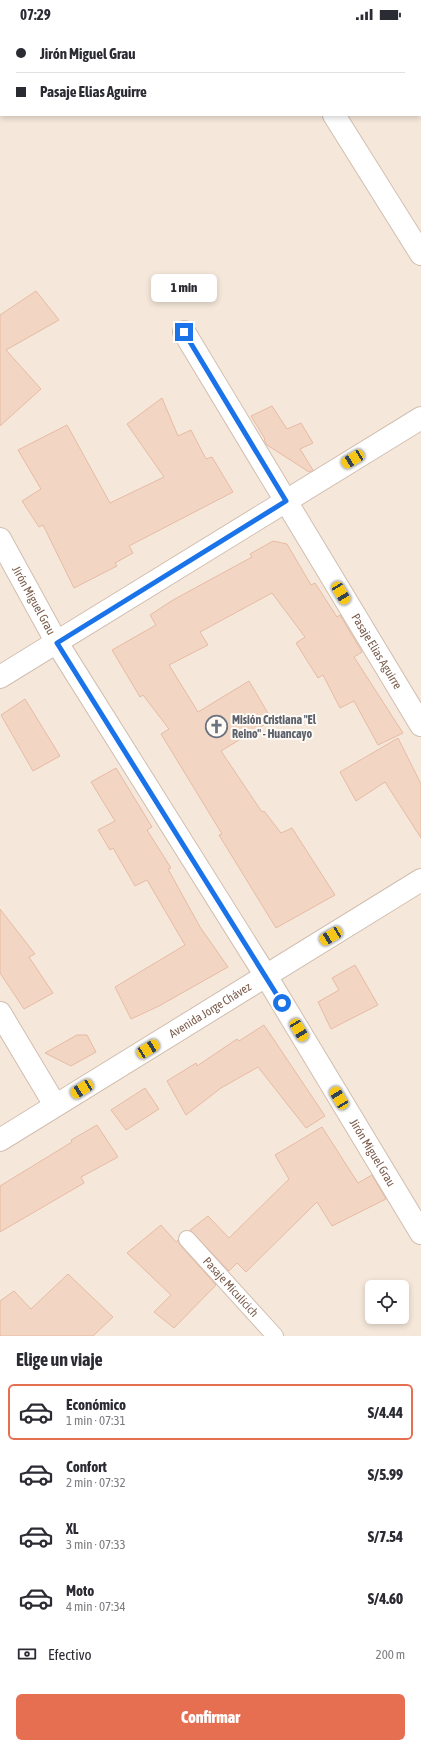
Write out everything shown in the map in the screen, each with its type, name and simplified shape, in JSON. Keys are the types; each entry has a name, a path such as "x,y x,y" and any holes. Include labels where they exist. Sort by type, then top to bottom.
{"street":[{"path":"335,116 421,254"},
{"name":"Pasaje Elias Aguirre","path":"184,332 421,725"},
{"path":"0,677 421,418"},
{"name":"Jirón Miguel Grau","path":"0,539 57,643 266,976 421,1233"},
{"name":"Avenida Jorge Chávez","path":"0,1140 421,880"},
{"path":"0,1013 55,1106"}],"lane":[{"name":"Pasaje Miculicich","path":"187,1239 275,1336"}],"shaded area":[{"path":"0,116 421,116 421,1336 0,1336"}],"building":[{"path":"36,291 59,320 6,350 41,389 0,426 0,315"},
{"path":"162,398 178,436 191,430 206,459 212,457 233,492 129,546 133,553 115,563 117,566 74,588 43,525 39,527 22,501 41,489 18,450 67,425 110,503 164,477 127,424"},
{"path":"272,406 287,429 301,423 313,443 300,449 313,470 309,472 267,445 251,416"},
{"path":"273,541 287,544 311,585 315,583 337,617 340,615 362,652 354,657 403,733 378,745 354,701 340,708 323,675 318,678 296,643 305,637 272,593 200,632 208,645 169,665 198,712 249,681 272,720 221,751 262,812 264,811 281,833 292,828 335,895 276,928 219,835 222,834 161,734 169,729 143,695 140,697 112,650 156,625 150,615 173,600 252,557 250,554"},
{"path":"25,699 60,756 33,771 1,715"},
{"path":"398,738 421,784 421,838 385,782 356,801 340,772"},
{"path":"116,768 152,827 147,830 171,868 168,869 200,927 228,967 159,1006 131,1019 115,987 185,945 147,880 135,886 113,848 110,850 98,830 115,821 91,782"},
{"path":"0,909 35,954 29,957 53,993 24,1009 0,973"},
{"path":"355,965 378,1005 331,1029 318,1002 339,990 332,978"},
{"path":"264,1025 325,1116 306,1128 258,1067 221,1088 186,1115 167,1081 196,1063 197,1066 237,1039 239,1041"},
{"path":"77,1035 87,1035 96,1052 71,1066 45,1053"},
{"path":"145,1088 159,1109 126,1130 111,1110"},
{"path":"97,1125 118,1157 81,1177 84,1183 0,1232 0,1186"},
{"path":"322,1127 358,1183 372,1175 386,1199 332,1226 317,1202 246,1272 237,1263 229,1271 190,1230 208,1216 229,1238 289,1179 275,1155"},
{"path":"161,1225 176,1242 178,1240 180,1245 216,1285 174,1328 154,1312 171,1295 127,1253"},
{"path":"68,1274 113,1317 93,1336 0,1336 0,1301 14,1291 31,1309"}],"place":[{"name":"Misión Cristiana \"El Reino\" - Huancayo","path":"217,727"}],"route":[{"path":"184,332 286,501 57,643 282,1003"}]}
